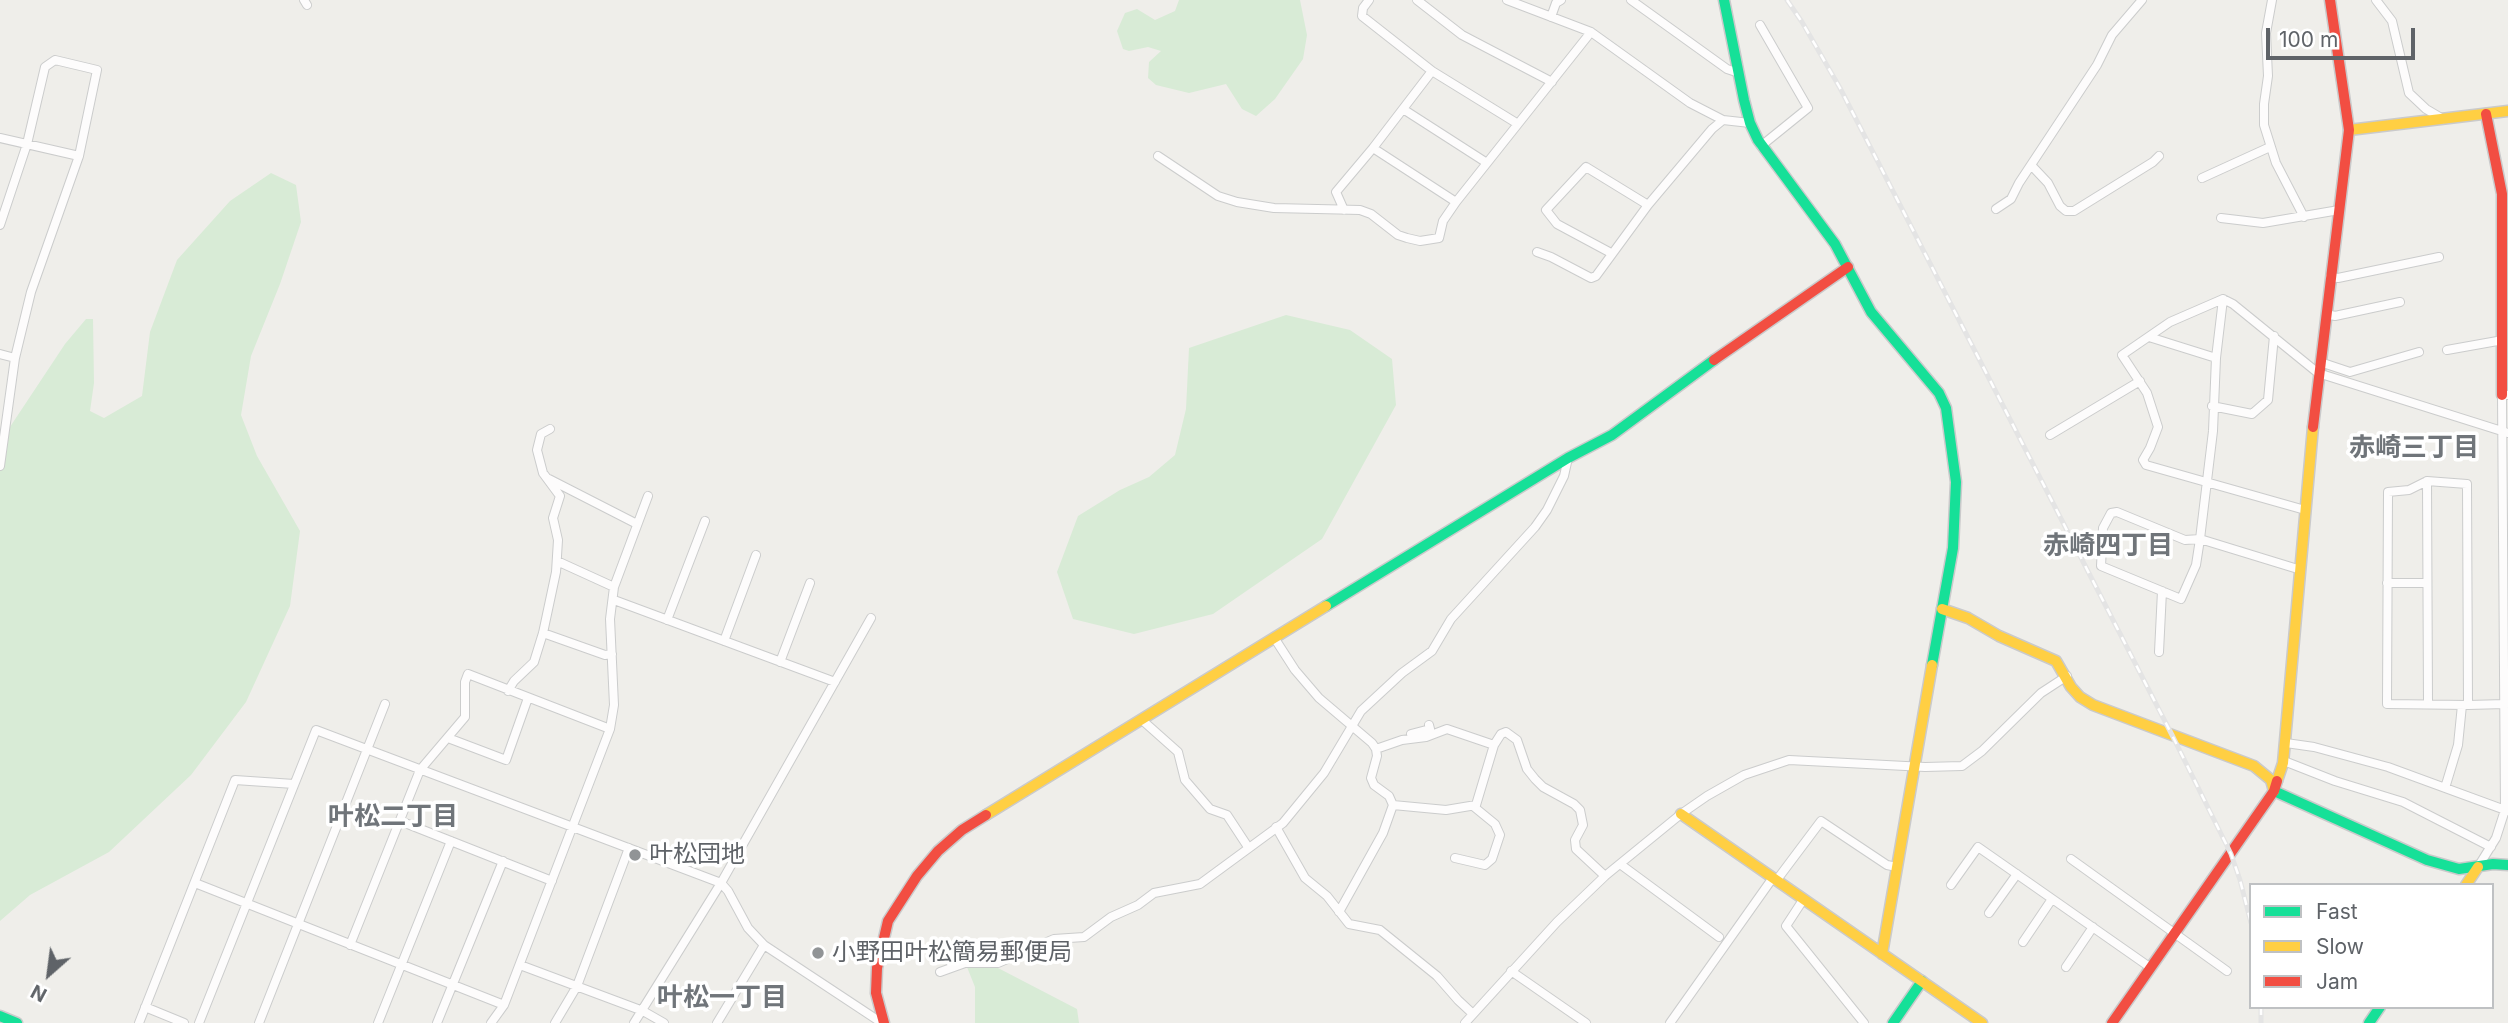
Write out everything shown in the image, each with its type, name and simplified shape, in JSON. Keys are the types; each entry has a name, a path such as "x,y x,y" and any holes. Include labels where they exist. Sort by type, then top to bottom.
{"street":[{"path":"1370,0 1363,8 1362,16 1432,71 1518,124"},
{"path":"1417,0 1462,35 1552,82"},
{"path":"1507,0 1591,33 1690,103 1723,121 1750,123"},
{"path":"1551,17 1556,3 1561,0"},
{"path":"1631,0 1727,69 1739,73"},
{"path":"1724,0 1750,123 1761,146 1835,244 1859,294 1871,312 1928,378 1946,408 1953,443 1956,510 1953,548 1882,954"},
{"path":"1996,209 2011,199 2097,65 2112,35 2122,20 2142,0"},
{"path":"2272,0 2266,33 2268,76 2263,104 2264,125 2283,177 2304,217"},
{"path":"2112,1023 2274,791 2284,761 2319,367 2348,130 2330,0"},
{"path":"2376,0 2392,21 2409,93 2426,109 2443,119"},
{"path":"1760,24 1808,108 1761,146"},
{"path":"1158,156 1218,196 1237,202 1274,208 1360,210 1371,214 1398,234 1420,240 1439,238 1443,221 1456,202 1591,33"},
{"path":"0,225 5,195 27,144 45,67 55,60 97,70 79,156 31,292 15,358 0,466"},
{"path":"1344,210 1336,192 1432,71"},
{"path":"1403,109 1487,163"},
{"path":"2348,130 2508,111"},
{"path":"2467,883 2491,847 2506,810 2502,194 2486,114"},
{"path":"1536,252 1591,278 1596,276 1648,205 1712,129 1723,121"},
{"path":"0,138 79,156"},
{"path":"2202,178 2270,147"},
{"path":"1373,148 1456,202"},
{"path":"2031,165 2048,183 2060,206 2066,211 2074,211 2159,156"},
{"path":"1611,253 1557,224 1546,210 1586,167 1648,205"},
{"path":"2221,218 2263,223 2339,210"},
{"path":"2330,277 2338,278 2439,257"},
{"path":"883,1023 876,993 883,936 896,906 917,876 938,851 962,830 1568,458 1612,435 1766,322 1848,267"},
{"path":"2223,299 2319,367 2505,432"},
{"path":"2223,299 2170,322 2122,355 2140,381 2158,428 2151,448 2143,460 2146,464 2305,510"},
{"path":"2223,299 2212,406 2213,430 2200,539 2196,565 2181,598 2101,566 2102,528 2111,513 2117,512 2185,540 2200,539 2301,570"},
{"path":"2326,314 2335,316 2400,302"},
{"path":"2212,406 2252,414 2268,400 2274,336"},
{"path":"2149,337 2216,358"},
{"path":"2447,350 2502,340"},
{"path":"2319,367 2350,372 2419,352"},
{"path":"0,354 15,358"},
{"path":"2050,435 2140,381"},
{"path":"509,691 514,681 530,667 544,632 552,597 558,540 553,518 560,496 543,473 537,444 541,434 550,429"},
{"path":"940,972 965,963 998,963 1054,939 1084,937 1111,917 1138,905 1154,893 1200,884 1276,827 1296,808 1324,773 1351,725 1375,696 1432,651 1451,620 1535,527 1564,476 1568,458"},
{"path":"548,478 637,524"},
{"path":"2445,788 2458,745 2465,705 2467,484 2427,481 2409,490 2388,492 2387,704 2428,704 2465,705 2505,705"},
{"path":"2427,481 2428,704"},
{"path":"491,1023 504,1005 610,729 614,705 610,619 614,587 648,496"},
{"path":"667,620 705,521"},
{"path":"724,641 756,555"},
{"path":"557,561 614,587"},
{"path":"780,662 810,583"},
{"path":"2387,583 2427,583"},
{"path":"2159,652 2162,591"},
{"path":"614,600 835,682"},
{"path":"1942,609 1968,618 1999,636 2056,661 2071,687 2080,697 2094,705 2254,766 2271,780 2274,791"},
{"path":"634,1023 721,883 871,618"},
{"path":"544,632 605,655 612,654"},
{"path":"1275,639 1295,670 1319,698 1376,749"},
{"path":"351,945 420,770 467,713 465,682 468,674 610,729"},
{"path":"1465,1023 1511,971 1605,876 1681,814 1744,775 1789,760 1962,766 1982,751 2041,693 2067,676"},
{"path":"448,738 506,760 528,698"},
{"path":"259,1023 385,704"},
{"path":"1142,720 1178,752 1185,779 1210,809 1227,815 1248,847"},
{"path":"1402,740 1402,736 1430,729 1429,725"},
{"path":"1376,749 1447,729 1494,745"},
{"path":"199,1023 316,730 721,883 748,928 764,945 883,1023"},
{"path":"1473,806 1478,801 1494,745 1501,734 1510,734 1517,740 1527,769 1535,779 1580,810 1583,825 1575,840 1576,849 1605,876"},
{"path":"2286,743 2314,747 2388,767 2506,810"},
{"path":"1339,912 1378,843 1393,805 1390,796 1374,785 1371,778 1376,749"},
{"path":"2284,761 2403,803 2491,847"},
{"path":"139,1023 235,780 294,784"},
{"path":"2274,791 2427,860 2459,869 2493,864 2508,865"},
{"path":"1393,805 1446,810 1473,806 1495,824 1500,835 1492,859 1485,865 1455,858"},
{"path":"1681,814 1982,1023"},
{"path":"400,821 552,881"},
{"path":"1670,1023 1774,880 1821,821 1887,865 1897,867"},
{"path":"1276,827 1305,878 1319,888 1349,924 1380,930 1437,976 1473,1014"},
{"path":"378,1023 451,841"},
{"path":"1951,886 1978,847 2151,968"},
{"path":"555,1023 577,986 628,848"},
{"path":"2071,859 2227,971"},
{"path":"437,1023 503,861"},
{"path":"1620,864 1719,937"},
{"path":"1990,914 2017,874"},
{"path":"195,883 504,1005"},
{"path":"2023,942 2052,899"},
{"path":"1803,900 1786,926 1864,1023"},
{"path":"2066,967 2093,927"},
{"path":"717,1023 764,945"},
{"path":"520,965 643,1011 664,1023"},
{"path":"1511,971 1586,1023"},
{"path":"1893,1023 1922,981"},
{"path":"145,1007 184,1023"},
{"path":"0,1016 17,1023"}],"green space":[{"path":"1179,0 1300,0 1307,35 1303,59 1275,99 1256,116 1242,109 1226,84 1189,93 1156,85 1148,78 1149,62 1161,51 1148,47 1129,51 1123,49 1117,31 1125,13 1137,9 1155,20 1175,11"},
{"path":"271,173 296,185 301,222 251,356 241,415 257,456 300,531 290,606 246,702 191,775 109,852 30,895 0,921 0,442 65,344 86,319 93,319 94,383 90,411 104,418 142,396 150,332 177,260 230,201"},
{"path":"1286,315 1350,330 1392,359 1396,405 1322,539 1213,614 1134,634 1073,619 1057,572 1078,516 1120,490 1149,477 1175,455 1186,409 1189,348"},
{"path":"967,967 998,968 1077,1009 1079,1023 975,1023 975,987"}],"railway":[{"path":"1787,0 1840,88 2172,735 2231,854 2249,915"},
{"path":"2261,1009 2261,1023"}],"traffic: fast":[{"path":"1724,0 1744,100 1758,140 1835,244 1871,312 1939,393 1946,408 1956,482 1953,548 1932,665"},
{"path":"1326,606 1568,458 1612,435 1714,360"},
{"path":"2274,791 2427,860 2459,869 2493,864 2508,865"},
{"path":"1893,1023 1922,981"},
{"path":"2369,1023 2379,1009"},
{"path":"0,1016 17,1023"}],"traffic: slow":[{"path":"2349,130 2508,111"},
{"path":"2277,781 2283,763 2313,427"},
{"path":"986,815 1326,606"},
{"path":"1942,609 1968,618 1999,636 2056,661 2071,687 2093,705 2254,766 2271,780 2274,791"},
{"path":"1882,954 1932,665"},
{"path":"1681,814 1982,1023"},
{"path":"2467,883 2478,867"}],"traffic: jam":[{"path":"2313,427 2349,130 2330,0"},
{"path":"2486,114 2502,194 2502,395"},
{"path":"1714,360 1848,267"},
{"path":"2112,1023 2274,791 2277,781"},
{"path":"884,1023 876,993 877,968 888,921 917,876 938,851 962,830 986,815"}],"place":[{"name":"叶松団地","path":"635,855"},
{"name":"小野田叶松簡易郵便局","path":"818,953"}],"district":[{"name":"赤崎三丁目","path":"2414,448"},
{"name":"赤崎四丁目","path":"2108,546"},
{"name":"叶松二丁目","path":"393,817"},
{"name":"叶松一丁目","path":"722,998"}]}
